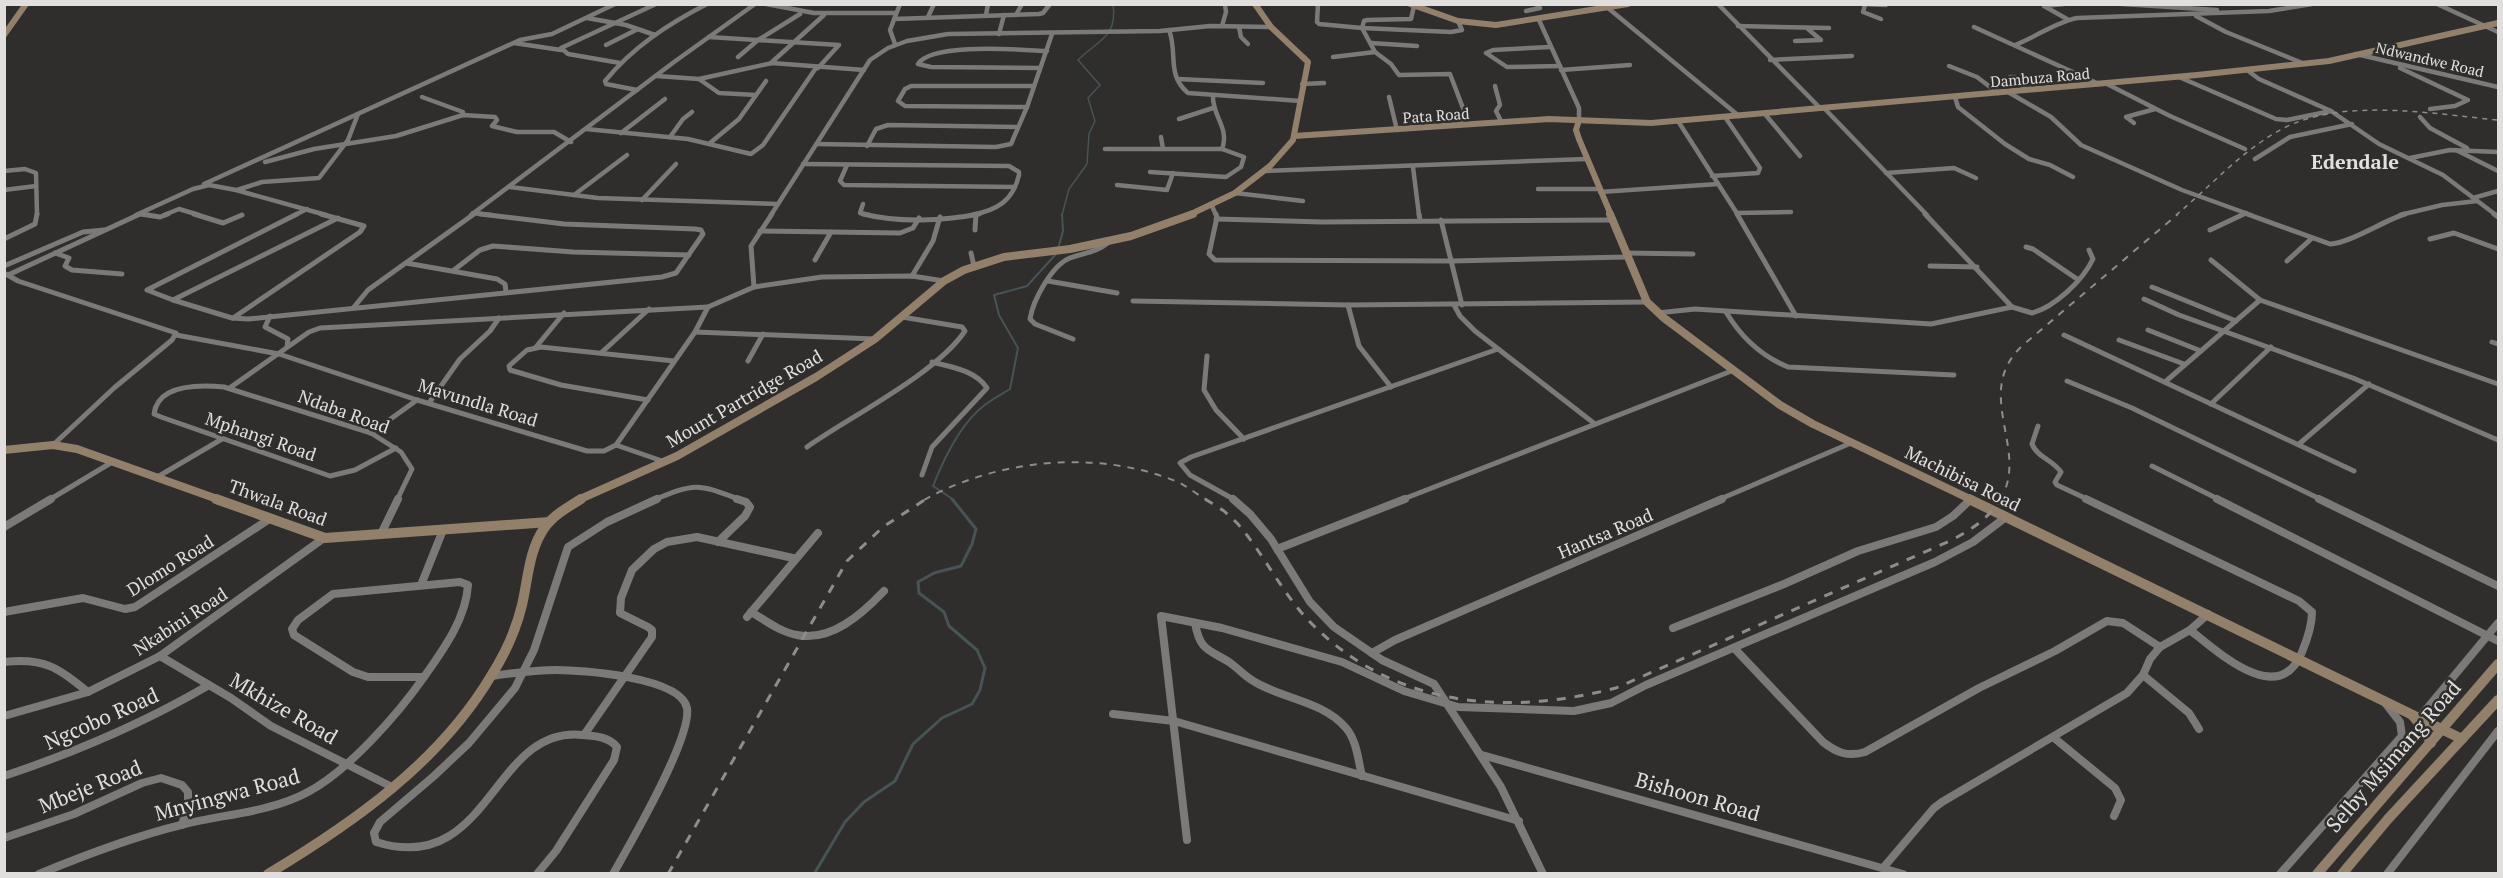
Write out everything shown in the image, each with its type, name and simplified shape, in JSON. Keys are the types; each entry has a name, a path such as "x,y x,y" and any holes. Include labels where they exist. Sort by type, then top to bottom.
{"street":[{"path":"4,35 26,4"},
{"path":"6,274 55,254 300,138 513,43 529,37 552,34 615,4"},
{"path":"561,50 565,45 656,4"},
{"path":"690,4 701,7"},
{"path":"638,90 604,83 620,63 655,35 707,4"},
{"path":"354,307 368,290 755,4"},
{"path":"766,4 800,13 824,15 896,13"},
{"path":"778,8 788,4"},
{"path":"895,44 890,39 889,33 900,4"},
{"path":"928,17 934,4"},
{"path":"986,15 988,4"},
{"path":"1016,15 1022,4"},
{"path":"894,20 1042,14 1050,4"},
{"path":"1222,26 1226,12 1225,4"},
{"path":"1255,4 1271,27"},
{"path":"1318,4 1317,22 1319,24 1449,32 1462,30 1458,21"},
{"path":"1526,11 1540,8 1536,4"},
{"path":"1459,126 1459,122 1466,116 1450,74 1400,75 1391,64 1375,52 1362,28 1364,21 1411,19 1412,5 1458,21 1496,25 1539,20 1628,4"},
{"path":"1718,4 1770,60 1822,108 2007,298 2012,308"},
{"path":"2064,4 2044,6 2068,20"},
{"path":"2122,4 2235,12"},
{"path":"2015,45 2068,20 2270,11 2312,4"},
{"path":"2437,4 2481,26 2499,32"},
{"path":"1881,19 1863,12 1864,5 1886,5"},
{"path":"1608,8 1739,116"},
{"path":"738,57 758,40 800,13"},
{"path":"772,63 824,15"},
{"path":"999,34 1004,15"},
{"path":"2195,15 2226,32 2305,64"},
{"path":"587,18 655,35"},
{"path":"1539,20 1579,108 1579,120"},
{"name":"Dambuza Road","path":"1579,120 1628,124 1678,121 2107,84 2305,64 2499,23"},
{"path":"754,287 751,246 864,70 878,54 895,44 934,35 1116,32 1222,26 1271,27"},
{"path":"1738,26 1829,28"},
{"path":"1239,27 1241,37 1248,44"},
{"name":"Mount Partridge Road","path":"268,873 327,836 392,787 429,754 460,719 492,676 519,615 527,573 542,531 549,522 584,497 665,462 816,377 875,339 944,281 974,266 1004,257 1109,242 1150,230 1212,206 1266,171 1281,156 1294,136 1302,84 1308,62 1271,27"},
{"path":"1974,27 2072,74 2099,84"},
{"path":"1796,41 1821,40 1808,28"},
{"path":"606,45 636,30"},
{"path":"1169,30 1175,46 1172,64 1181,89 1188,93 1300,101"},
{"path":"817,144 1002,147 1013,142 1052,34"},
{"path":"586,129 710,143 751,154 763,145 817,68 840,46 795,41 709,37"},
{"path":"513,43 561,50 568,54 620,63"},
{"path":"1371,44 1417,46"},
{"path":"1550,47 1493,50 1486,53 1500,65 1510,68 1630,65"},
{"path":"1040,68 931,67 918,64 926,55 947,51 1047,51"},
{"path":"1334,57 1375,52"},
{"name":"Ndwandwe Road","path":"2356,54 2499,87"},
{"path":"1770,60 1852,56"},
{"path":"656,76 699,78 772,63 864,70"},
{"path":"2390,63 2468,100 2455,106 2430,109"},
{"path":"1948,66 1977,77 1998,93"},
{"path":"2247,70 2259,79 2331,111 2370,139 2443,175 2499,217"},
{"path":"2015,76 2010,78 2028,91"},
{"path":"2179,77 2280,120 2331,111"},
{"path":"699,78 710,90 720,94 756,95"},
{"path":"1178,79 1263,82"},
{"path":"710,143 739,119 766,81"},
{"path":"1302,84 1324,83"},
{"path":"2107,84 2245,149"},
{"path":"1027,107 905,106 898,101 905,89 911,86 1034,86"},
{"path":"1495,86 1500,105 1496,111 1502,123"},
{"path":"2008,92 2051,117 2081,145 2176,188 2330,244 2341,245 2364,230 2404,214 2438,204 2475,199 2499,191"},
{"path":"1213,96 1213,108 1225,127 1226,142 1222,149"},
{"path":"422,97 463,112 463,115"},
{"path":"1389,97 1397,130"},
{"path":"1955,97 1958,107 2005,144 2029,159 2073,177"},
{"path":"621,133 664,99"},
{"path":"1179,119 1213,108"},
{"path":"2134,123 2126,117 2156,109"},
{"path":"670,137 683,119 692,112"},
{"path":"1764,113 1800,156"},
{"path":"236,190 262,182 309,181 320,178 346,144 358,114"},
{"path":"265,162 292,153 396,136 463,115 495,117 497,120 492,126 510,131 555,132 571,142"},
{"path":"1712,176 1750,175 1758,173 1760,168 1725,117"},
{"path":"2420,117 2430,128 2470,149"},
{"name":"Pata Road","path":"1294,136 1579,120"},
{"name":"Machibisa Road","path":"1579,120 1576,130 1586,159 1647,302 1657,313 1780,405 1851,443 2299,658 2462,740"},
{"path":"1678,121 1737,213 1796,316"},
{"path":"2255,159 2290,137 2352,124"},
{"path":"867,146 876,129 888,125 1018,127"},
{"path":"1161,137 1163,149"},
{"path":"1105,150 1222,149 1245,159 1232,176 1226,177 1150,172"},
{"path":"2409,158 2454,149 2499,152"},
{"path":"2454,149 2499,171"},
{"path":"573,195 627,155"},
{"path":"1266,171 1586,159"},
{"path":"642,200 676,164"},
{"path":"803,164 1009,166 1019,172 1008,200 976,214 919,218 867,216 863,215 860,210 863,204"},
{"path":"847,165 840,181 844,184 1015,187"},
{"path":"1413,167 1420,220"},
{"path":"4,171 24,168 35,170 36,186 35,224 4,239"},
{"path":"1886,173 1953,168 1976,178"},
{"path":"1117,185 1167,190 1173,173"},
{"path":"1538,189 1599,190 1718,184"},
{"path":"4,190 36,186"},
{"path":"200,187 213,186 236,190 364,227 232,318"},
{"path":"510,187 642,200 778,204"},
{"path":"1235,193 1303,201"},
{"path":"1212,206 1216,219 1209,254 1215,260 1452,261 1693,254"},
{"path":"141,213 160,217 179,209 223,223 242,215"},
{"path":"307,209 147,290 232,318 270,316 670,276 676,273 703,237 701,230 564,224 473,213"},
{"path":"1737,213 1791,212"},
{"path":"2210,230 2246,213"},
{"path":"975,230 976,214"},
{"path":"912,276 933,241 940,217"},
{"path":"173,300 338,218"},
{"path":"760,231 900,233 913,228 919,218"},
{"path":"1216,219 1322,222 1611,220"},
{"path":"1441,220 1462,305"},
{"path":"4,266 83,231 105,230"},
{"path":"815,260 831,232"},
{"path":"2430,239 2454,233 2499,249"},
{"path":"2287,261 2311,239"},
{"path":"1073,339 1035,324 1030,319 1040,292 1058,265 1070,258 1097,252 1109,242"},
{"path":"454,270 480,250 493,246 573,252 689,255"},
{"path":"2026,247 2033,249 2077,279"},
{"path":"1657,313 1683,310 1931,324 2012,308 2030,313 2043,310 2092,264 2093,259 2089,250"},
{"path":"971,253 974,266"},
{"path":"55,254 69,258 65,266 72,270 122,274"},
{"path":"2211,260 2260,300 2499,384"},
{"path":"406,263 497,279 505,284 506,292"},
{"path":"1930,266 1977,267"},
{"name":"Mavundla Road","path":"6,274 18,281 175,332 176,335 279,354 417,400 593,453 616,445"},
{"path":"231,387 309,332 320,327 708,307 754,287 822,277 912,276 944,281"},
{"path":"1048,281 1117,293"},
{"path":"2152,287 2236,321"},
{"path":"2144,299 2179,315 2368,384 2499,440"},
{"path":"2165,382 2260,300"},
{"path":"1133,301 1348,305 1647,302"},
{"path":"1348,305 1359,346 1391,387"},
{"path":"1454,305 1466,322 1595,424"},
{"path":"665,462 616,445 695,332 708,307"},
{"path":"601,353 649,309"},
{"path":"1726,312 1744,339 1788,367 1954,375"},
{"path":"536,347 564,313"},
{"path":"270,316 266,327 288,339 287,348"},
{"path":"807,447 825,433 884,397 932,362 962,339 965,331 962,327 902,317"},
{"path":"429,403 460,359 490,331 499,318"},
{"path":"2148,330 2201,351"},
{"path":"695,332 875,339"},
{"path":"748,361 763,334"},
{"path":"53,445 114,388 176,335"},
{"path":"2064,335 2354,471"},
{"path":"2119,340 2184,364"},
{"path":"648,400 582,391 510,370 509,366 527,350 536,347 674,361"},
{"path":"2211,404 2271,347"},
{"path":"1498,349 1244,438 1185,460 1181,466 1190,475 1219,490 1242,506 1277,549 1301,589 1323,617 1372,653 1392,665 1430,681 1438,688 1447,705 1482,755 1519,821 1543,873"},
{"path":"1207,356 1204,390 1206,395 1222,416 1244,438"},
{"path":"922,475 932,447 987,388 983,380 932,362"},
{"path":"1277,549 1734,370"},
{"path":"2067,381 2088,387 2499,586"},
{"path":"2299,444 2368,384"},
{"name":"Ndaba Road","path":"183,387 200,385 231,387 371,433 396,448 411,464 412,469 381,535"},
{"name":"Mphangi Road","path":"183,387 160,401 154,414 330,476 355,470 396,448"},
{"path":"371,433 417,400"},
{"path":"2038,426 2030,439 2031,444 2034,449 2059,465 2061,472 2055,482 2057,485 2310,608 2312,620 2299,658 2290,673 2283,676 2266,677 2236,664 2190,630"},
{"path":"159,477 222,439"},
{"name":"Hantsa Road","path":"1372,653 1395,640 1851,443"},
{"name":"Thwala Road","path":"4,450 53,445 77,448 325,538 549,522"},
{"path":"4,527 115,461"},
{"path":"2151,466 2499,641"},
{"path":"537,873 556,850 617,752 617,747 611,740 584,735 555,735 543,741 452,840 420,849 396,849 376,842 374,833 380,822 447,765 478,733 516,686 562,560 568,547 577,538 676,491 698,486 746,502 750,507 745,516 718,542"},
{"path":"1673,628 1784,584 1858,551 1936,527 1953,516 1970,500"},
{"path":"1187,840 1161,616 1342,662 1404,691 1447,705 1478,710 1544,712 1594,708 1611,703 1639,688 1935,562 1973,542 2006,517"},
{"name":"Dlomo Road","path":"4,612 84,598 125,609 135,607 272,518"},
{"path":"424,677 368,677 353,672 294,635 292,629 298,620 333,594 421,585 443,530"},
{"path":"818,532 793,558 749,615 796,635 814,636 850,620 876,601 884,591"},
{"path":"584,735 653,634 648,626 624,618 620,613 621,598 635,564 644,554 677,539 694,537 793,558"},
{"name":"Nkabini Road","path":"4,716 87,692 160,656 325,538"},
{"name":"Mnyingwa Road","path":"39,873 119,843 182,825 297,798 316,787 345,764 394,718 424,677 452,631 467,598 468,585 460,582 421,585"},
{"path":"1883,868 1934,808 2127,693 2143,675 2150,659 2160,647 2190,630 2208,614"},
{"path":"1734,648 1823,742 1833,751 1846,756 1865,752 1979,688 2055,651 2107,621 2123,623 2160,647"},
{"path":"1195,623 1198,640 1203,649 1233,664 1258,684 1306,704 1339,722 1350,735 1362,776"},
{"path":"2431,743 2414,715 2440,695 2499,623"},
{"name":"Mkhize Road","path":"160,656 271,726 392,787"},
{"path":"4,662 37,659 64,672 87,692"},
{"name":"Selby Msimang Road","path":"2317,873 2499,664"},
{"path":"492,676 568,670 624,677 664,686 683,697 688,709 684,726 659,788 613,873"},
{"path":"2143,675 2188,712 2199,729"},
{"name":"Ngcobo Road","path":"4,776 86,748 123,732 209,685"},
{"path":"2280,873 2402,736 2400,722 2379,697"},
{"name":"Selby Msimang Road","path":"2342,873 2388,819 2499,700"},
{"path":"1113,714 1174,721 1519,821"},
{"path":"2387,873 2499,731"},
{"path":"2053,737 2115,788 2121,800 2115,816"},
{"name":"Bishoon Road","path":"1482,755 1903,873"},
{"name":"Mbeje Road","path":"4,838 74,814 142,783 162,778 182,784 188,792 188,805 182,825"}],"waterway":[{"path":"1062,215 1069,189 1087,164 1089,134 1095,121 1088,98 1100,85 1078,60 1109,31 1114,15 1113,4"},
{"path":"1058,249 1063,231 1062,215"},
{"path":"954,500 933,486 948,452 969,420 989,402 1010,389 1018,348 999,315 994,295 1027,286 1056,254"},
{"path":"814,874 845,822 864,802 895,781 913,744 942,718 972,704 980,690 985,668 977,650 949,626 944,612 919,593 918,582 934,573 961,566 972,544 976,529 952,499"}],"railway":[{"path":"2176,215 2253,147 2282,129 2306,119 2332,113 2388,110 2498,120"},
{"path":"2000,500 2008,481 2009,461 2001,402 2002,382 2008,363 2023,345 2178,214"},
{"path":"926,499 953,486 1017,467 1084,462 1117,465 1149,472 1180,483 1207,500"},
{"path":"668,874 847,561 883,527 926,499"},
{"path":"1205,499 1237,523 1303,614 1346,653 1381,674 1418,689 1456,698 1495,702 1535,702 1575,697 1616,688 1952,540 1979,523 2001,499"}],"district":[{"name":"Edendale","path":"2355,161"}]}
